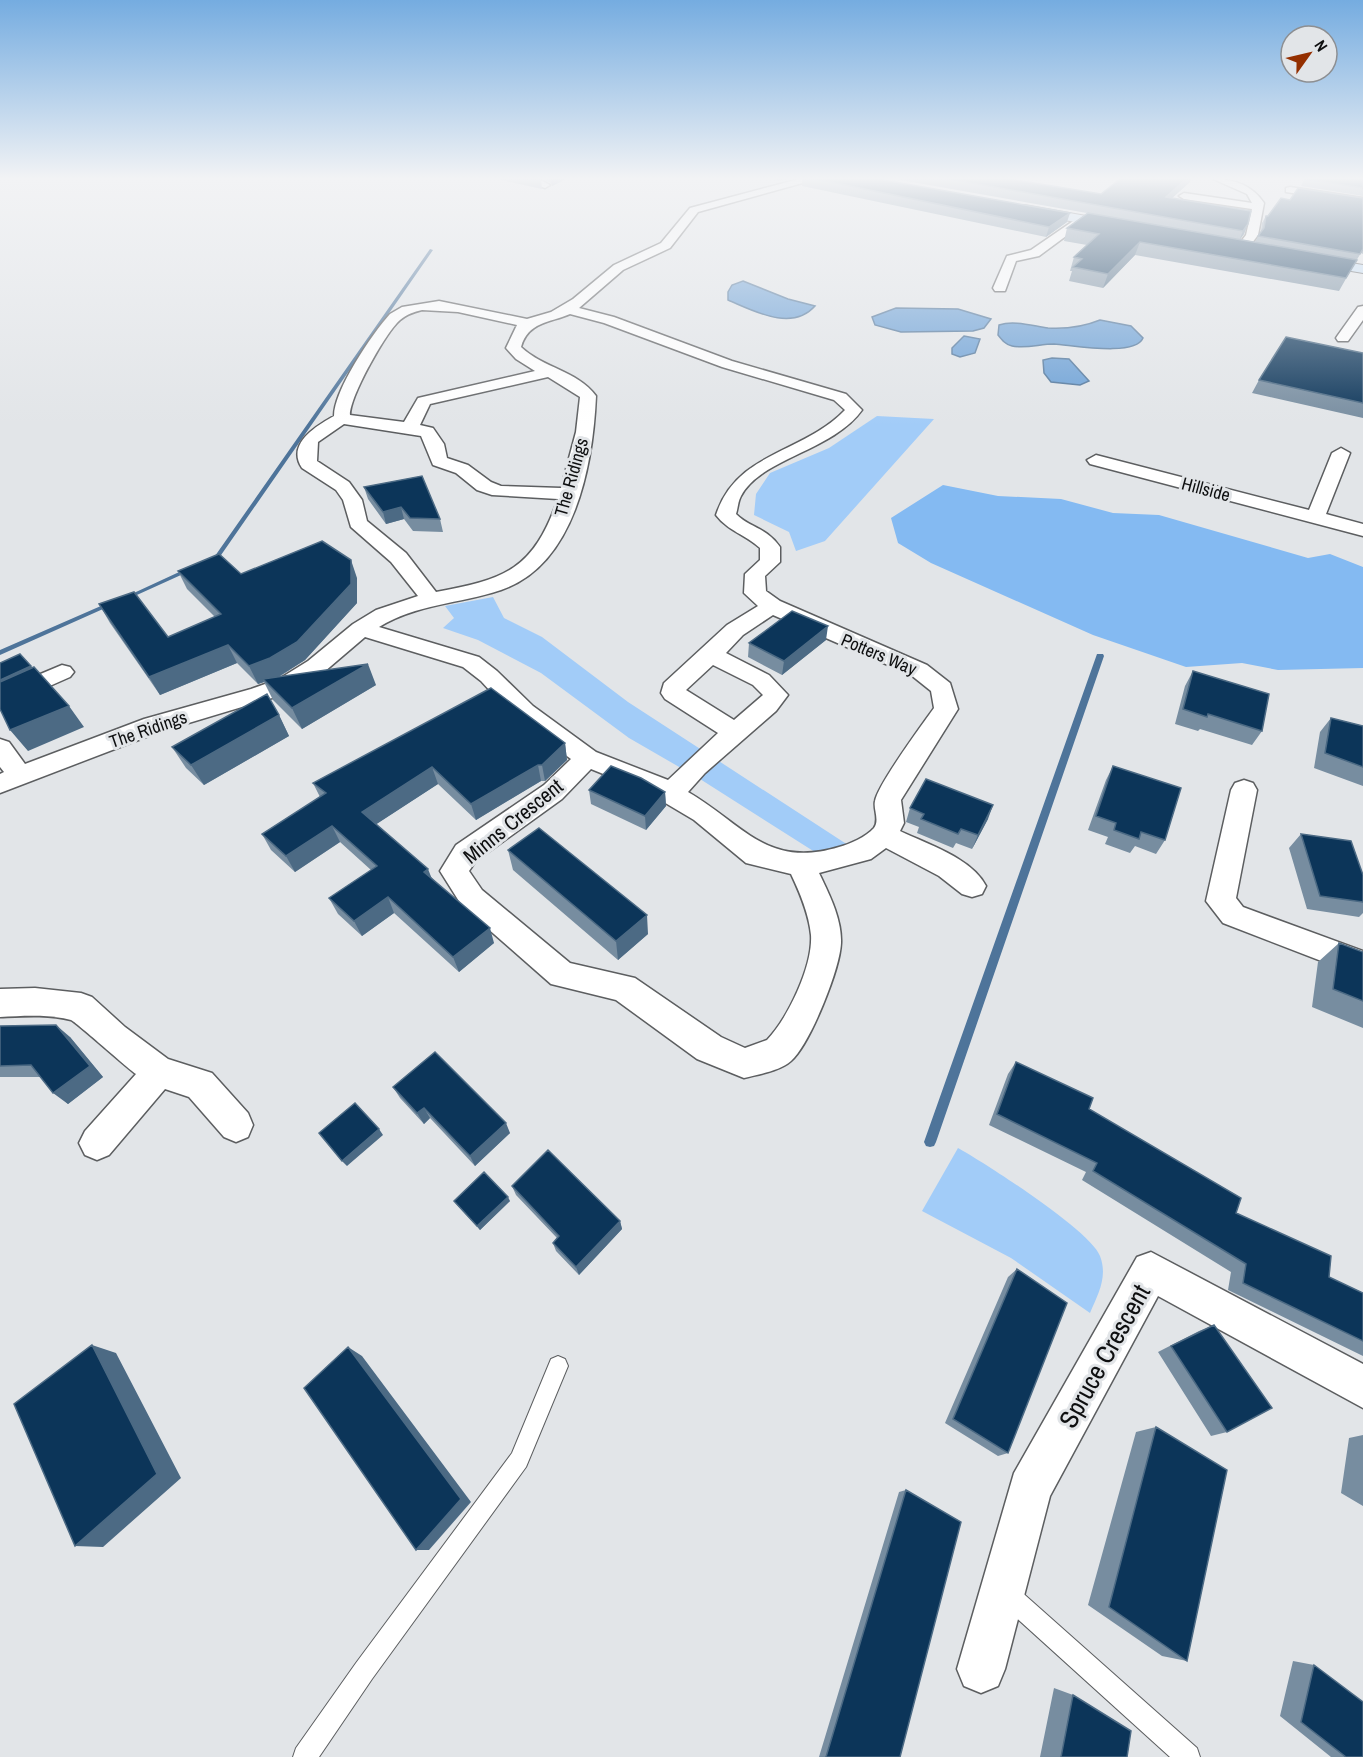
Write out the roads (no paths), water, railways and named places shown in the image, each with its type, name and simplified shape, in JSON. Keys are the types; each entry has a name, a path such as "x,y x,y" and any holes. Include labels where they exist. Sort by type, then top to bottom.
{"street":[{"path":"342,418 341,408 348,389 396,316 403,312 433,304 525,323 552,317 568,309 611,272 632,261"},
{"path":"1000,288 1010,261"},
{"path":"1315,261 1363,269"},
{"name":"Potters Way","path":"568,309 609,320 727,364 840,397 854,410 844,425 820,441 790,453 740,481 727,500 726,515 735,524 756,533 770,547 770,562 755,574 755,593 772,606 919,670 942,688 946,709 916,752 888,800 890,823 884,835"},
{"path":"1343,338 1363,310"},
{"name":"The Ridings","path":"10,780 175,718 259,697 307,676 361,629 398,608 490,587 523,572 542,555 561,517 588,415 588,396 578,384 522,359 513,348 516,334 525,323"},
{"path":"410,427 424,401 549,372"},
{"path":"342,418 352,422 410,427 427,432 435,444 439,461 473,475 484,486 499,491 568,494"},
{"path":"342,418 311,439 305,451 308,464 349,489 356,506 358,523 398,554 431,600"},
{"path":"1316,518 1341,453"},
{"name":"Hillside","path":"1096,460 1363,531"},
{"path":"735,732 673,693 676,683 711,655 735,630 772,606"},
{"path":"361,629 471,662 489,676 524,712 588,758 652,783 703,813 756,855 800,866 829,861 861,851 884,835 949,868 972,886"},
{"path":"671,794 696,767 776,696 761,680 711,655"},
{"path":"0,700 63,672"},
{"path":"0,748 10,780"},
{"name":"Minns Crescent","path":"588,758 553,792 465,853 454,871 472,898 562,975 624,988 709,1048 744,1063 779,1051 798,1026 816,982 826,943 813,886 800,866"},
{"path":"1244,790 1221,901 1233,915 1363,964"},
{"path":"0,1004 34,1002 81,1007 113,1037 159,1072 200,1084 236,1125"},
{"path":"97,1143 159,1072"},
{"name":"Spruce Crescent","path":"981,1669 1001,1588 1030,1489 1151,1270 1363,1387"}],"lane":[{"path":"305,1757 364,1671 519,1460 558,1366"},
{"path":"1001,1588 1188,1757"}],"waterway":[{"path":"211,560 217,557 423,261"},
{"path":"126,598 190,569"},
{"path":"0,653 110,604"},
{"path":"930,1142 1100,656"}]}
